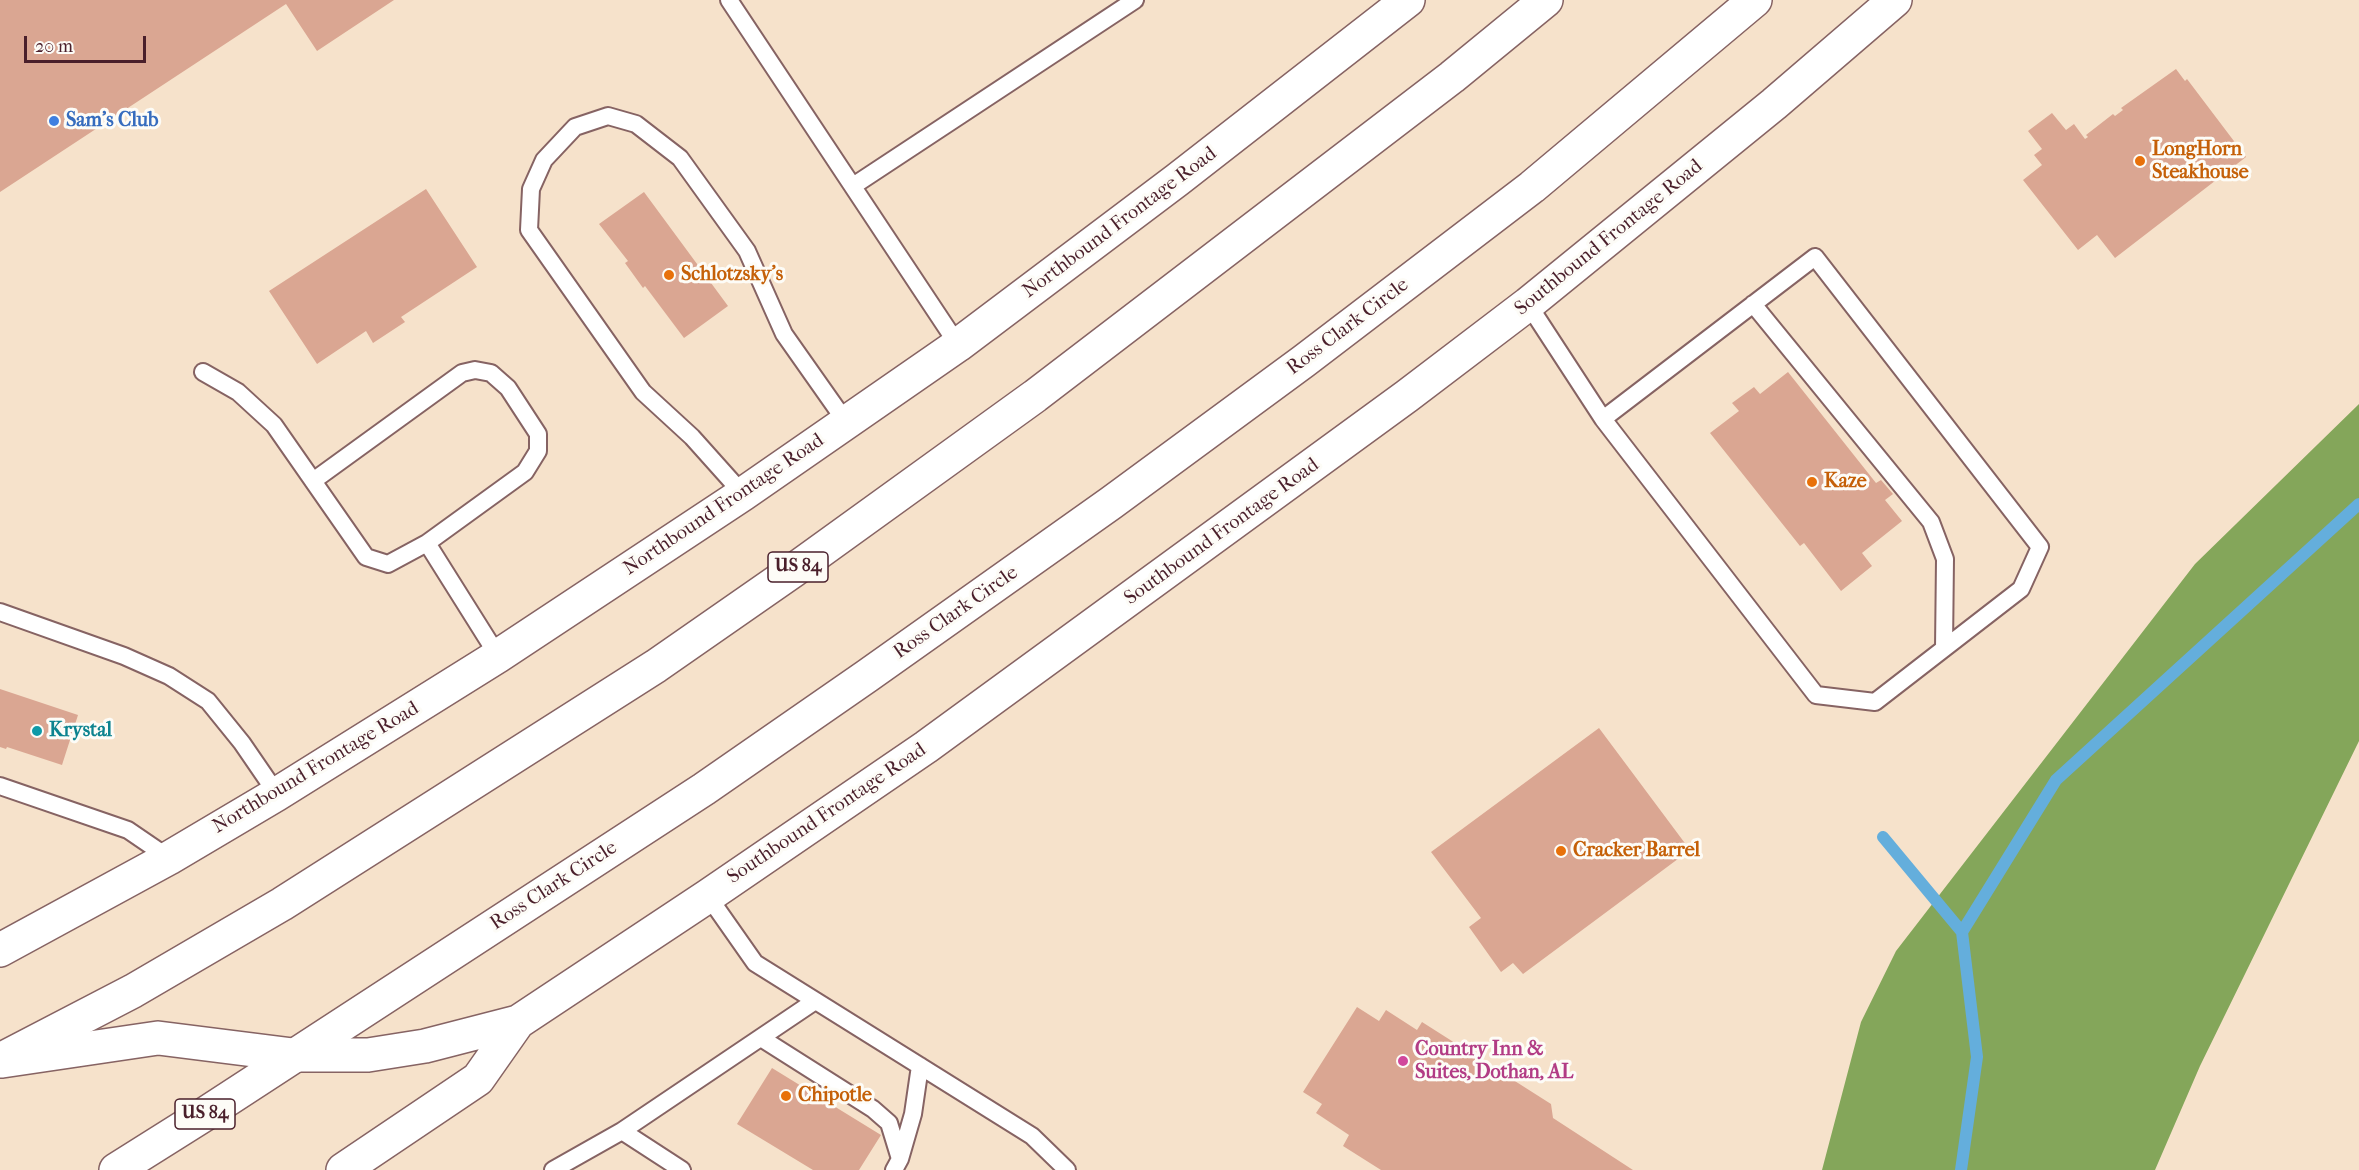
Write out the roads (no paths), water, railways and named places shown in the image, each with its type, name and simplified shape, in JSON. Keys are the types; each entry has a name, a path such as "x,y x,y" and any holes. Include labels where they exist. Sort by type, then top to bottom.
{"main road":[{"name":"Northbound Frontage Road","path":"0,950 169,858 277,794 498,656 743,494 958,345 1177,180 1408,0"},
{"name":"US 84","path":"0,1061 133,991 282,904 674,653 794,570 1035,396 1452,77 1546,0"},
{"name":"Ross Clark Circle","path":"116,1170 704,789 1111,502 1304,361 1532,187 1755,0"},
{"name":"Southbound Frontage Road","path":"0,1061 158,1038 293,1055 368,1055 425,1046 518,1022 926,747 1056,654 1528,304 1774,104 1895,0"},
{"name":"Southbound Frontage Road","path":"343,1170 478,1079 518,1022"}],"lane":[{"path":"729,0 958,345"},
{"path":"853,186 1135,0"},
{"path":"743,494 692,437 644,392 529,230 531,189 544,160 575,127 608,116 636,124 680,158 747,251 784,334 846,422"},
{"path":"1528,304 1603,419 1816,695 1875,702 2022,589 2040,548 1815,257 1603,419"},
{"path":"1753,304 1931,522 1939,538 1945,559 1944,648"},
{"path":"203,372 238,392 274,425 313,481 366,557 388,564 427,543 525,472 538,451 538,434 508,388 491,373 475,370 462,373 313,481"},
{"path":"427,543 498,656"},
{"path":"0,612 133,660 169,676 207,700 242,743 277,794"},
{"path":"0,786 128,830 169,858"},
{"path":"708,896 755,963 1032,1136 1068,1170"},
{"path":"553,1170 622,1131 815,1001"},
{"path":"760,1038 873,1108 889,1123 897,1164"},
{"path":"897,1164 913,1114 921,1066"},
{"path":"622,1131 682,1170"}],"waterway":[{"path":"1961,1170 1977,1057 1962,932 2056,780 2359,504"},
{"path":"1883,837 1962,932"}],"place":[{"name":"Sam's Club","path":"54,121"},
{"name":"LongHorn Steakhouse","path":"2140,161"},
{"name":"Schlotzsky's","path":"669,275"},
{"name":"Kaze","path":"1812,482"},
{"name":"Krystal","path":"37,731"},
{"name":"Cracker Barrel","path":"1561,851"},
{"name":"Country Inn & Suites, Dothan, AL","path":"1403,1061"},
{"name":"Chipotle","path":"786,1096"}]}
